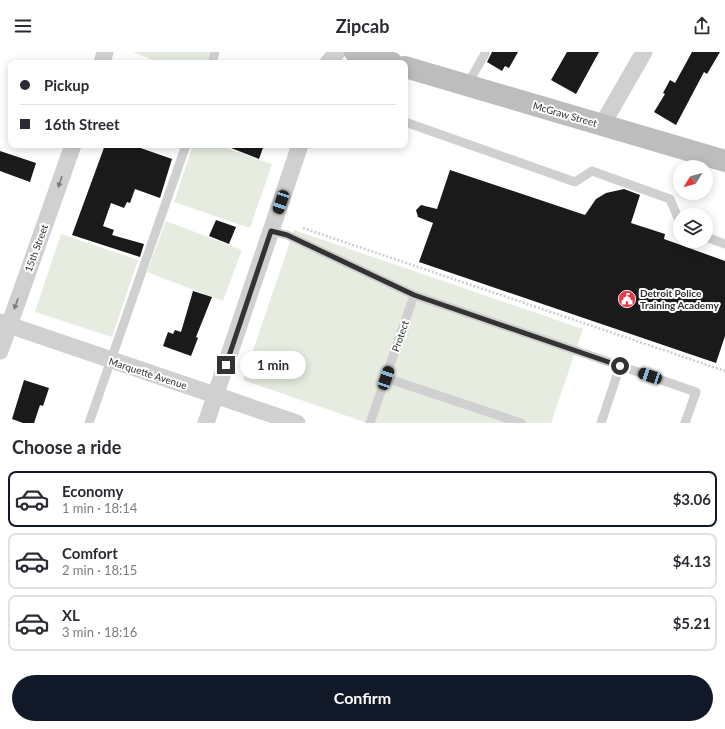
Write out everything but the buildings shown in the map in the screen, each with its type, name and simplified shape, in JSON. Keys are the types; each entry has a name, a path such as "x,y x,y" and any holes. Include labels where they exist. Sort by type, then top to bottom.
{"street":[{"path":"330,60 337,52"},
{"path":"355,52 382,60"},
{"path":"602,125 644,52"},
{"name":"McGraw Street","path":"408,68 725,161"},
{"name":"15th Street","path":"0,351 4,324 72,148"},
{"path":"206,423 299,148"},
{"name":"Marquette Avenue","path":"4,324 297,423"}],"lane":[{"path":"467,85 486,52"},
{"path":"408,123 575,182 592,171 670,199 674,208"},
{"path":"89,423 185,148"},
{"path":"271,231 287,235 414,295 696,392 686,423"},
{"path":"713,240 725,244"},
{"name":"Protect","path":"370,423 414,295"},
{"path":"601,423 620,366"},
{"path":"386,378 521,423"}],"path":[{"path":"299,226 725,371"}],"shaded area":[{"path":"132,52 210,52 208,60 154,60"},
{"path":"192,148 226,148 272,164 250,228 174,202"},
{"path":"166,221 242,250 223,301 147,272"},
{"path":"294,230 583,329 551,423 367,423 243,380"},
{"path":"61,234 138,260 112,337 35,312"}],"place":[{"name":"Detroit Police Training Academy","path":"627,299"}],"route":[{"path":"226,365 271,231 287,235 414,295 620,366"}]}
